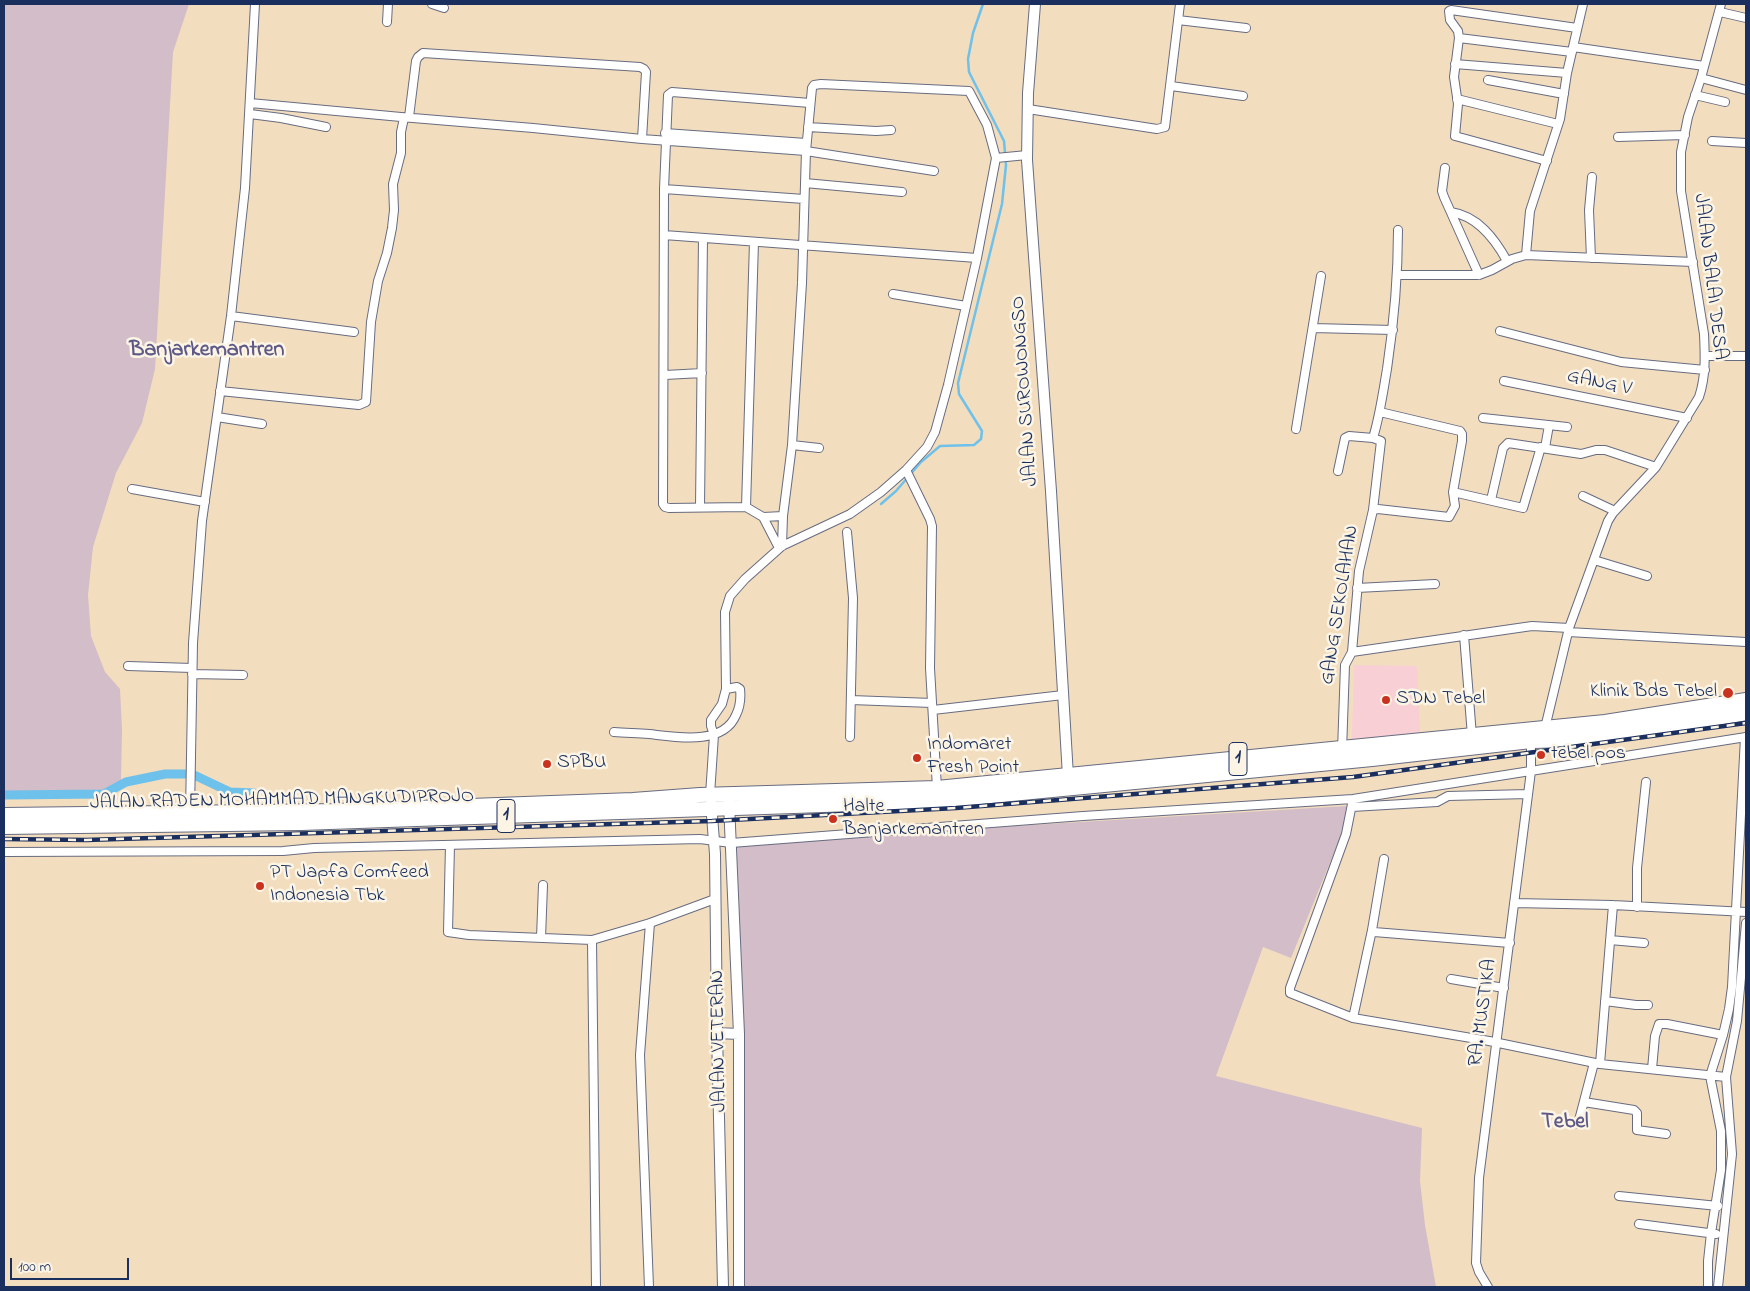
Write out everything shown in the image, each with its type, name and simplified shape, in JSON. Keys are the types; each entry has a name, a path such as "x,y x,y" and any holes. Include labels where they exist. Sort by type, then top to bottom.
{"highway":[{"name":"1","path":"711,801 939,801 1342,756 1472,736 1605,722 1746,700"},
{"name":"1","path":"728,801 937,788 1068,776 1607,736 1746,713"},
{"name":"JALAN RADEN MOHAMMAD MANGKUDIPROJO","path":"4,815 335,811 633,800 711,801"},
{"name":"JALAN RADEN MOHAMMAD MANGKUDIPROJO","path":"4,827 301,823 711,801"}],"main road":[{"name":"JALAN SUROWONGSO","path":"1035,4 1027,154 1068,776"},
{"name":"JALAN VETERAN","path":"711,801 714,842 723,1287"},
{"name":"JALAN VETERAN","path":"728,801 739,1034 739,1287"},
{"path":"717,1033 739,1034"}],"street":[{"path":"190,813 193,642 205,502 232,316 245,188 255,4"},
{"path":"387,22 388,4"},
{"path":"432,4 444,8"},
{"path":"1028,108 1157,129 1164,127 1171,86 1180,4"},
{"path":"1526,255 1530,211 1548,161 1558,124 1582,4"},
{"path":"1720,8 1746,18"},
{"name":"JALAN BALAI DESA","path":"1545,728 1569,630 1608,521 1656,468 1699,397 1705,370 1705,356 1699,295 1681,191 1681,152 1688,117 1720,8"},
{"path":"1548,161 1458,137 1454,133 1458,99 1454,76 1459,38 1458,31 1450,20 1450,10 1576,28"},
{"path":"1178,20 1246,28"},
{"path":"1459,38 1572,49 1704,66"},
{"path":"220,391 359,405 366,402 371,322 378,282 392,228 394,210 393,184 401,153 402,132 407,117 416,61 418,56 423,53 640,67 646,72 642,139"},
{"path":"1455,64 1567,74"},
{"path":"1701,78 1746,90"},
{"path":"1488,80 1564,94"},
{"path":"711,801 716,731 711,720 722,704 727,688 725,612 730,596 745,579 780,547 850,514 881,492 906,471 927,447 935,432 1003,157 969,91 817,84 812,88 806,147 803,245 792,445 780,547"},
{"path":"1171,86 1243,96"},
{"path":"780,547 763,517 746,507 669,508 663,504 665,137 668,95 672,92 810,103"},
{"path":"1695,95 1725,102"},
{"path":"1458,99 1558,124"},
{"path":"250,103 642,139 665,137 806,147 934,171"},
{"path":"250,114 326,126"},
{"path":"808,127 876,131 891,130"},
{"path":"1618,137 1685,135"},
{"path":"1712,141 1746,143"},
{"path":"1003,157 1027,154"},
{"path":"1445,168 1442,192 1479,275"},
{"path":"1591,258 1589,210 1592,177"},
{"path":"805,183 902,192"},
{"path":"664,189 804,199"},
{"path":"1451,212 1466,215 1481,226 1498,245 1507,261"},
{"path":"1373,438 1380,412 1393,330 1398,275 1398,230"},
{"path":"664,235 977,258"},
{"path":"700,507 703,238"},
{"path":"746,507 754,242"},
{"path":"1398,275 1479,275 1507,261 1526,255 1693,262"},
{"path":"1296,429 1321,276"},
{"path":"893,294 966,306"},
{"path":"232,316 354,332"},
{"path":"1313,328 1393,330"},
{"path":"1500,331 1621,362 1705,370"},
{"path":"1705,356 1746,356"},
{"path":"665,375 702,373"},
{"name":"GANG V","path":"1504,381 1687,418"},
{"path":"1380,412 1460,431 1462,441 1453,492 1523,508 1549,425"},
{"path":"217,417 262,424"},
{"path":"1483,418 1566,427"},
{"path":"1338,471 1347,437 1380,440 1373,510"},
{"path":"1492,500 1504,445 1510,443 1581,454 1605,450 1656,468"},
{"path":"792,445 820,448"},
{"path":"906,471 932,526 930,668 937,788"},
{"path":"132,489 205,502"},
{"name":"GANG SEKOLAHAN","path":"1342,756 1345,665 1352,652 1359,571 1373,510 1449,517 1454,509 1453,492"},
{"path":"1583,496 1616,511"},
{"path":"763,517 783,516"},
{"path":"847,532 853,598 850,737"},
{"path":"1594,560 1647,576"},
{"path":"1357,588 1435,584"},
{"path":"1352,652 1532,626 1746,642"},
{"path":"1464,635 1472,736"},
{"path":"128,666 243,675"},
{"path":"614,732 680,738 716,731 732,723 737,713 740,689 737,687 727,688"},
{"path":"851,700 932,706 1063,695"},
{"path":"4,852 283,851 314,848 700,839 731,843 1083,816 1353,798 1746,737 1742,911 1718,1077 1722,1206 1717,1234 1718,1287"},
{"name":"RA. MUSTIKA","path":"1488,1287 1479,1272 1476,1252 1479,1178 1531,770 1531,742"},
{"path":"1637,907 1637,868 1646,782"},
{"path":"1352,807 1437,802 1448,796 1528,794"},
{"path":"1353,798 1346,834 1289,991 1290,994 1353,1018 1495,1042 1597,1064 1718,1077"},
{"path":"450,845 448,932 469,935 592,940 650,923 715,899"},
{"path":"1353,1018 1372,930 1384,859"},
{"path":"541,938 543,885"},
{"path":"1514,902 1742,911"},
{"path":"1578,1124 1597,1064 1605,1001 1613,905"},
{"path":"649,1287 640,1055 650,923"},
{"path":"1708,1287 1708,1261 1717,1234 1732,1154 1718,1077 1737,1021 1746,923"},
{"path":"1372,930 1510,943"},
{"path":"592,940 596,1287"},
{"path":"1610,940 1644,943"},
{"path":"1451,979 1504,988"},
{"path":"1605,1001 1648,1005"},
{"path":"1652,1070 1655,1036 1659,1024 1723,1034"},
{"path":"1584,1102 1634,1110 1637,1114 1637,1130 1666,1134"},
{"path":"1619,1196 1722,1206"},
{"path":"1639,1224 1717,1234"}],"shaded area":[{"path":"4,4 189,4 173,52 155,369 142,423 116,473 93,547 88,595 91,636 105,672 120,689 122,730 121,781 103,794 4,795"},
{"name":"SDN Tebel","path":"1354,665 1417,666 1420,733 1352,741"},
{"path":"1347,806 1347,817 1338,843 1291,958 1263,947 1216,1076 1422,1128 1420,1181 1425,1225 1436,1287 739,1287 731,843"}],"waterway":[{"path":"881,504 896,491 921,462 940,446 974,445 981,439 982,431 959,394 958,383 1002,204 1006,165 1004,141 969,72 968,59 973,33 983,4"},
{"path":"4,795 104,794 126,782 165,774 192,774 230,792 254,793"}],"railway":[{"path":"4,839 86,840 712,821 956,808 1353,777 1746,723"}],"place":[{"name":"Klinik Bds Tebel","path":"1728,693"},
{"name":"SDN Tebel","path":"1386,700"},
{"name":"tebel pos","path":"1541,755"},
{"name":"Indomaret Fresh Point","path":"917,758"},
{"name":"SPBU","path":"547,764"},
{"name":"Halte Banjarkemantren","path":"833,819"},
{"name":"PT Japfa Comfeed Indonesia Tbk","path":"260,886"}],"district":[{"name":"Banjarkemantren","path":"207,351"},
{"name":"Tebel","path":"1565,1123"}]}
